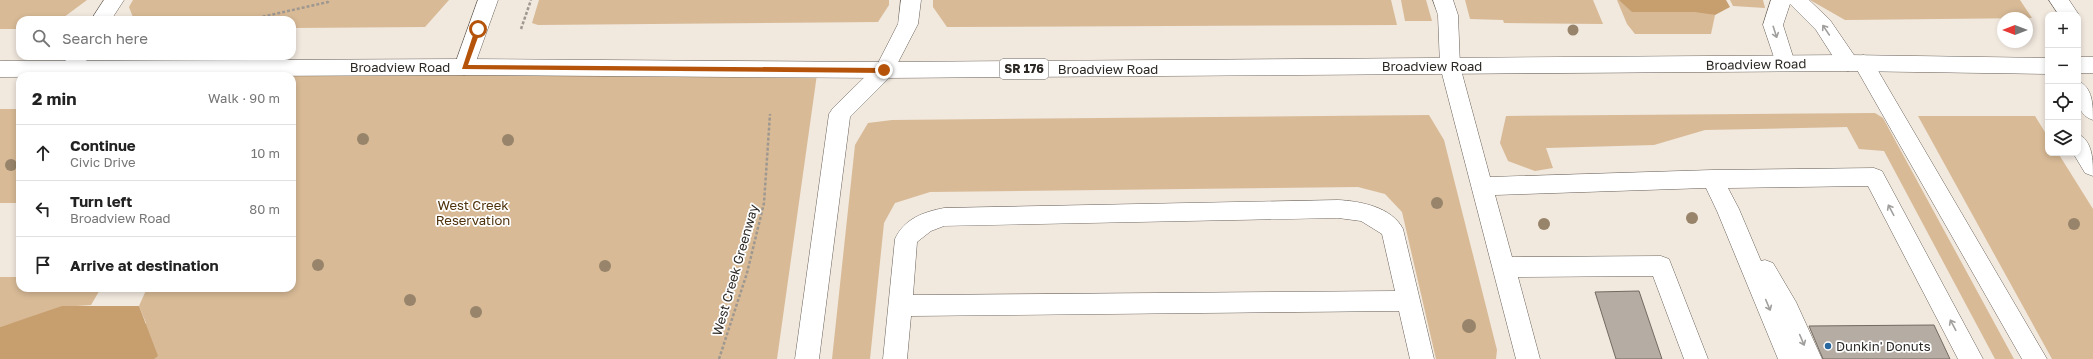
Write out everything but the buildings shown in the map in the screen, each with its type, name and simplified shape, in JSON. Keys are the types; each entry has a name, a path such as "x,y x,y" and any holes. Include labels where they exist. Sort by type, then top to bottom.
{"main road":[{"path":"104,16 114,0"},
{"path":"464,67 488,0"},
{"path":"807,359 840,114 884,70 908,24 911,0"},
{"path":"1444,0 1448,15 1450,66 1528,359"},
{"path":"1781,0 1773,25 1785,63"},
{"path":"1797,0 1823,25 1855,63 2035,359"},
{"path":"2058,0 2067,12"},
{"name":"Broadview Road","path":"0,69 75,62 884,70 1785,63 2045,66"},
{"path":"2081,65 2093,64"},
{"path":"2081,94 2093,112"},
{"path":"2081,148 2093,167"},
{"path":"1482,186 1712,179 1874,177 1971,359"},
{"path":"1712,179 1728,209 1788,309 1810,359"},
{"path":"895,359 906,239 912,231 922,223 933,219 952,217 1338,209 1360,210 1375,215 1392,229 1422,359"},
{"path":"1728,209 1790,359"},
{"path":"1503,267 1661,266 1696,359"},
{"path":"900,306 1408,301"}],"path":[{"path":"266,16 328,2 329,0"},
{"path":"521,29 531,0"},
{"name":"West Creek Greenway","path":"719,359 747,273 764,203 770,114"}],"green space":[{"path":"0,0 87,0 65,16 16,16 16,29 0,29"},
{"path":"133,0 449,0 425,27 296,28 296,16 132,16 129,7"},
{"path":"539,0 889,0 889,5 878,22 538,25 532,23"},
{"path":"933,0 1391,0 1397,25 947,27 933,7"},
{"path":"1401,0 1426,0 1432,21 1405,21"},
{"path":"1465,0 1593,0 1603,24 1504,23 1503,20 1470,19"},
{"path":"1617,0 1644,0 1715,15 1711,34 1635,34 1627,24"},
{"path":"1730,0 1763,0 1765,8 1733,6"},
{"path":"1810,0 2020,0 2028,12 1997,12 1997,18 1845,20"},
{"name":"West Creek Reservation","path":"278,67 818,67 777,359 129,359 146,323 139,306 145,292 296,292 296,72 274,72"},
{"path":"0,109 16,109 16,203 0,203"},
{"path":"1875,113 1883,118 2014,359 1995,359 1884,151 1859,149 1847,127 1705,130 1654,145 1546,148 1553,168 1535,171 1508,161 1500,143 1506,116"},
{"path":"1429,115 1444,140 1497,350 1496,359 1436,359 1402,212 1385,194 1358,187 930,192 895,203 884,223 870,359 832,359 855,145 868,123 892,120"},
{"path":"1918,116 2035,116 2045,132 2045,156 2060,156 2093,209 2093,359 2052,359"},
{"path":"0,277 16,277 16,292 99,292 91,305 62,307 0,327"}],"shaded area":[{"path":"1619,0 1726,0 1730,7 1715,15 1695,12 1632,12"},
{"path":"62,306 139,306 158,356 154,359 0,359 0,327"}],"place":[{"name":"Dunkin' Donuts","path":"1828,346"}],"route":[{"path":"478,29 464,67 884,70"}]}
